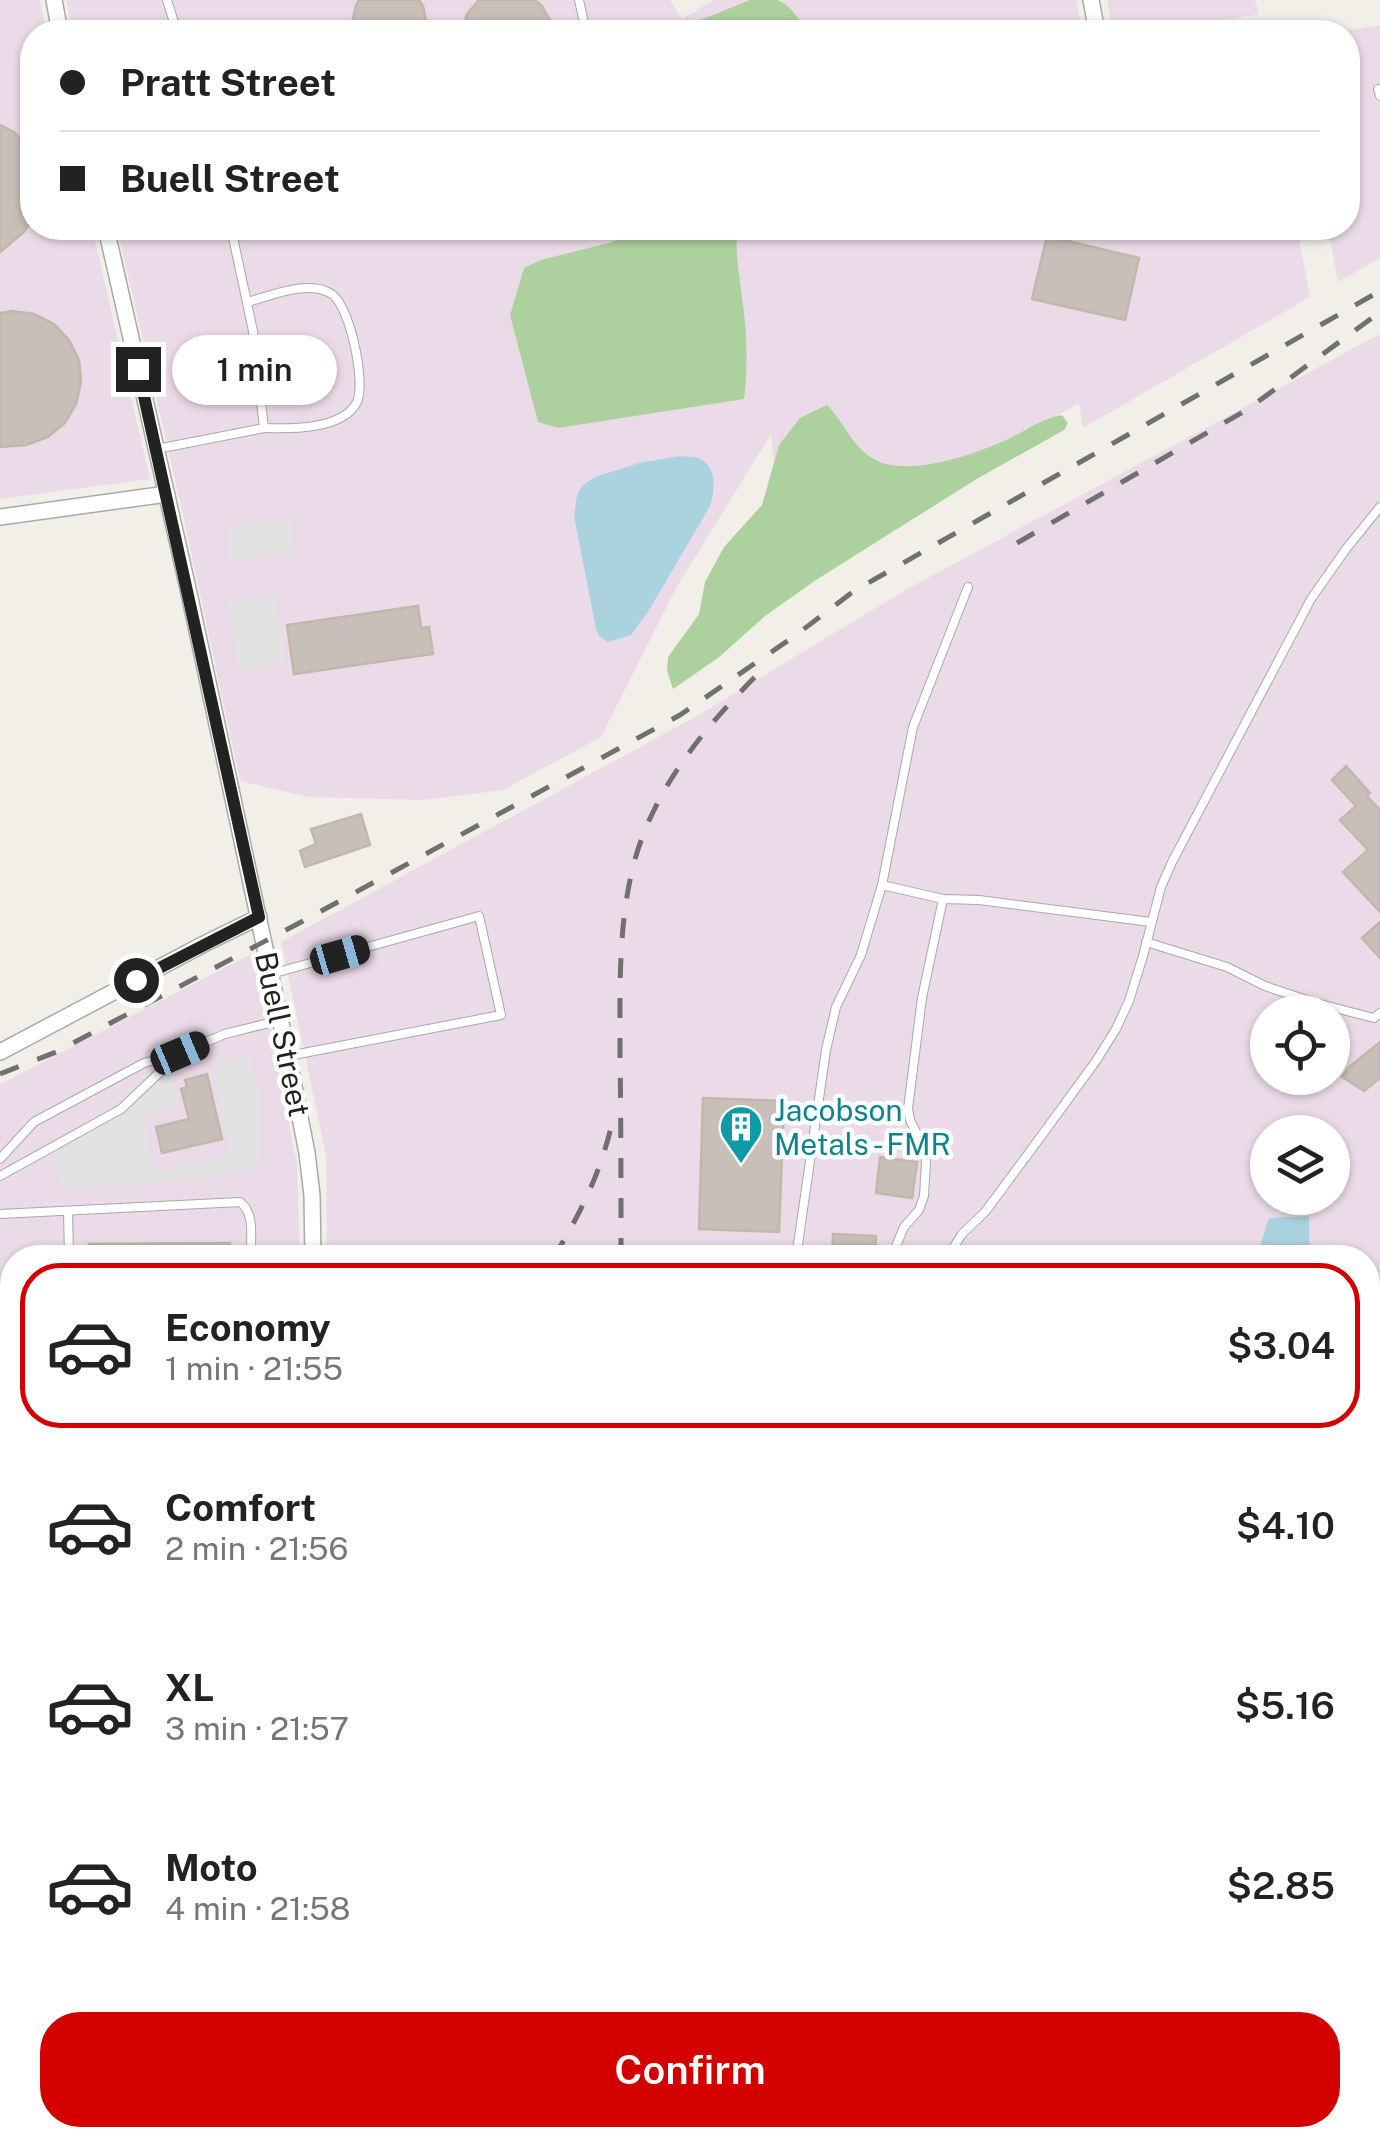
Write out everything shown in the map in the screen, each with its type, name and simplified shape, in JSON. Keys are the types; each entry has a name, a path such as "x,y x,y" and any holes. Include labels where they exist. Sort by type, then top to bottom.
{"street":[{"name":"Buell Street","path":"109,240 281,1020 307,1153 312,1245"},
{"path":"0,517 166,494"},
{"path":"0,1052 259,917"}],"lane":[{"path":"234,240 253,332 264,428"},
{"path":"156,450 264,428 294,430 321,424 340,418 356,402 359,386 353,334 343,306 333,294 318,289 285,292 247,302"},
{"path":"955,1245 985,1212 1116,1029 1160,887 1172,862 1311,599 1380,507"},
{"path":"798,1245 826,1050 836,1007 861,955 882,885 913,726 968,588"},
{"path":"882,885 943,899 1151,922"},
{"path":"896,1245 924,1196 926,1162 908,1109 922,998 943,899"},
{"path":"271,974 479,916 501,1015 288,1056"},
{"path":"1146,942 1227,967 1265,986 1316,1003 1374,1018 1380,1013"},
{"path":"0,1159 34,1122 144,1063 225,1034 281,1020"},
{"path":"0,1176 121,1109 180,1053"},
{"path":"0,1214 240,1202 250,1214 251,1245"},
{"path":"68,1211 69,1245"}],"shaded area":[{"path":"0,0 40,0 44,20 20,20 20,240 95,240 150,479 0,499"},
{"path":"66,0 670,0 682,19 714,0 1076,0 1080,20 70,20"},
{"path":"1107,0 1255,0 1259,14 1225,20 1111,20"},
{"path":"1380,25 1380,258 1338,282 1330,240 1360,240 1360,28"},
{"path":"120,240 1299,240 1310,297 1083,428 1079,403 893,509 782,548 771,434 675,590 601,737 503,790 423,800 308,797 240,781"},
{"path":"1380,334 1380,1245 1310,1245 1309,1216 1269,1218 1260,1245 327,1245 326,1155 281,942 695,717 909,588"},
{"path":"291,519 295,553 230,560 227,527"},
{"path":"275,594 284,665 238,670 229,601"},
{"path":"255,952 297,1163 300,1245 0,1245 0,1084"},
{"path":"249,1055 260,1093 262,1142 258,1165 220,1176 145,1185 59,1188 55,1145 121,1109 170,1062 179,1107 143,1116 154,1169 230,1156 212,1063"}],"green space":[{"path":"750,0 777,0 799,20 700,20"},
{"path":"737,240 746,340 744,399 558,428 538,422 510,315 524,268 609,243"},
{"path":"827,405 865,453 885,464 900,466 970,454 1053,417 1062,415 1068,423 1064,430 975,480 816,580 673,689 667,671 668,657 699,614 705,582 724,547 762,505 779,445 800,418"}],"water":[{"path":"680,456 698,458 712,472 710,506 631,635 608,642 596,629 574,516 577,495 595,477 639,463"},
{"path":"1309,1216 1310,1245 1260,1245 1269,1218"}],"building":[{"path":"359,0 419,0 426,20 353,20"},
{"path":"479,0 535,0 550,20 465,20"},
{"path":"0,125 20,138 20,235 0,252"},
{"path":"1046,240 1064,240 1139,258 1125,320 1032,299"},
{"path":"0,313 34,314 54,324 69,340 79,360 81,382 76,404 65,423 48,437 26,445 0,447"},
{"path":"418,606 421,628 429,627 433,654 294,674 287,625"},
{"path":"1346,766 1380,810 1380,912 1343,872 1368,850 1340,820 1356,806 1332,780"},
{"path":"361,814 370,845 305,867 300,851 316,844 311,829"},
{"path":"1380,922 1380,958 1362,938"},
{"path":"1380,1042 1380,1078 1364,1091 1350,1082 1350,1066"},
{"path":"207,1074 222,1139 162,1153 156,1127 189,1119 181,1089 187,1087 185,1080"},
{"name":"Jacobson Metals - FMR","path":"703,1098 784,1101 779,1232 699,1229"},
{"path":"880,1157 917,1162 912,1198 876,1193"},
{"path":"833,1234 876,1236 876,1245 833,1245"},
{"path":"230,1243 230,1245 89,1245"}],"railway":[{"path":"0,1074 56,1052 680,715 854,591 1380,291"},
{"path":"1017,543 1248,409 1380,312"},
{"path":"621,1245 620,981 625,909 634,863 668,784 701,737 758,674"},
{"path":"561,1245 588,1193 612,1123"}],"place":[{"name":"Jacobson Metals - FMR","path":"741,1165"}],"route":[{"path":"136,980 259,917 138,369"}]}
